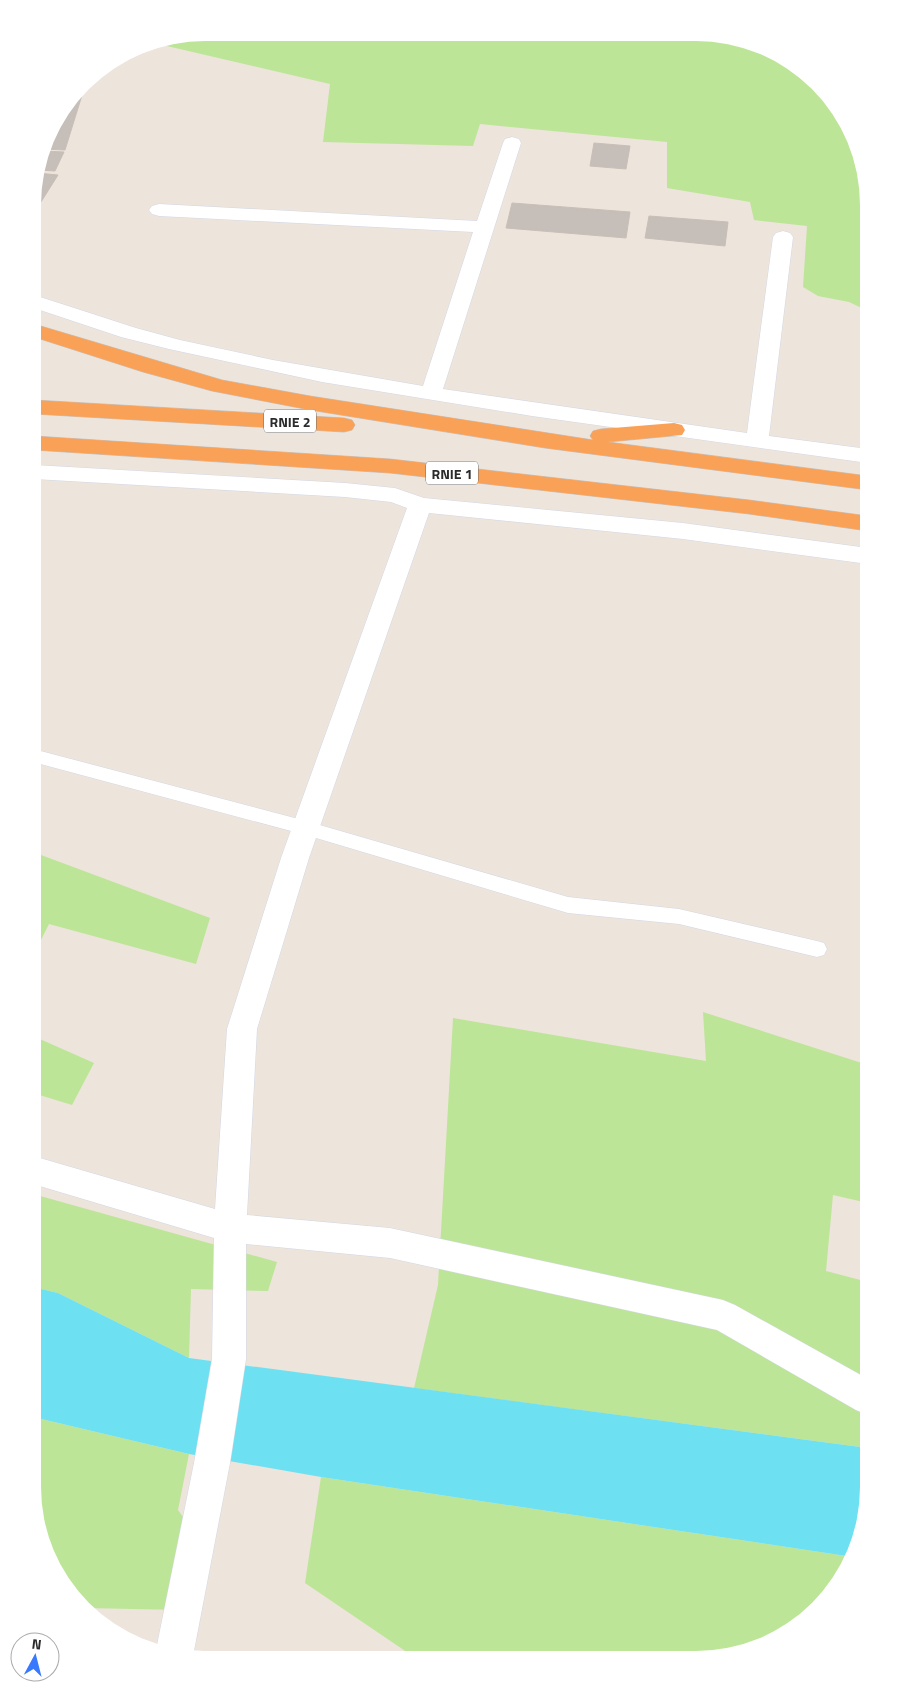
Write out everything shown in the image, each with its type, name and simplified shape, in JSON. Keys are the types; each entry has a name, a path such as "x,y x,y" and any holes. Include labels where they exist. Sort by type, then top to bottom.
{"highway":[{"path":"41,332 151,367 220,386 310,403 545,441 860,482"},
{"name":"RNIE 2","path":"41,407 323,423 545,441"},
{"path":"545,441 674,430"},
{"name":"RNIE 1","path":"41,443 390,466 749,507 860,523"}],"street":[{"path":"431,394 512,144"},
{"path":"159,210 485,227"},
{"path":"758,441 783,237"},
{"path":"41,304 161,342 292,372 674,430 860,455"},
{"path":"41,472 344,490 395,495 420,505 682,531 860,555"},
{"path":"176,1648 212,1463 229,1359 230,1228 242,1029 295,858 420,505"},
{"path":"41,1172 230,1228 390,1242 723,1316 859,1393"}],"lane":[{"path":"41,757 306,828 568,905 591,910 659,914 688,919 817,949"}],"green space":[{"path":"696,41 728,44 768,58 804,82 819,97 832,114 851,152 857,173 860,205 860,307 849,302 818,296 803,287 807,226 754,220 750,202 667,188 667,142 480,124 473,146 323,142 330,84 166,46 194,42"},
{"path":"41,855 210,918 196,964 49,924 41,940"},
{"path":"703,1012 859,1062 859,1201 833,1195 826,1271 859,1280 859,1447 414,1388 438,1285 453,1018 706,1061"},
{"path":"41,1040 94,1063 72,1105 41,1095"},
{"path":"41,1196 277,1262 268,1291 191,1289 189,1358 58,1293 41,1289"},
{"path":"41,1419 189,1454 178,1510 196,1535 182,1610 95,1608 69,1578 58,1559 44,1519 41,1487"},
{"path":"321,1477 844,1556 826,1587 804,1610 787,1623 749,1642 728,1648 696,1651 405,1651 305,1583"}],"water":[{"path":"41,1289 58,1293 189,1358 859,1447 859,1498 857,1519 844,1556 321,1477 189,1454 41,1419"}],"building":[{"path":"81,98 65,150 51,149 63,123"},
{"path":"594,143 630,146 626,169 590,166"},
{"path":"50,151 64,152 55,171 46,170"},
{"path":"45,174 58,175 41,201"},
{"path":"512,203 630,212 626,238 506,228"},
{"path":"649,216 728,222 725,246 645,238"}]}
